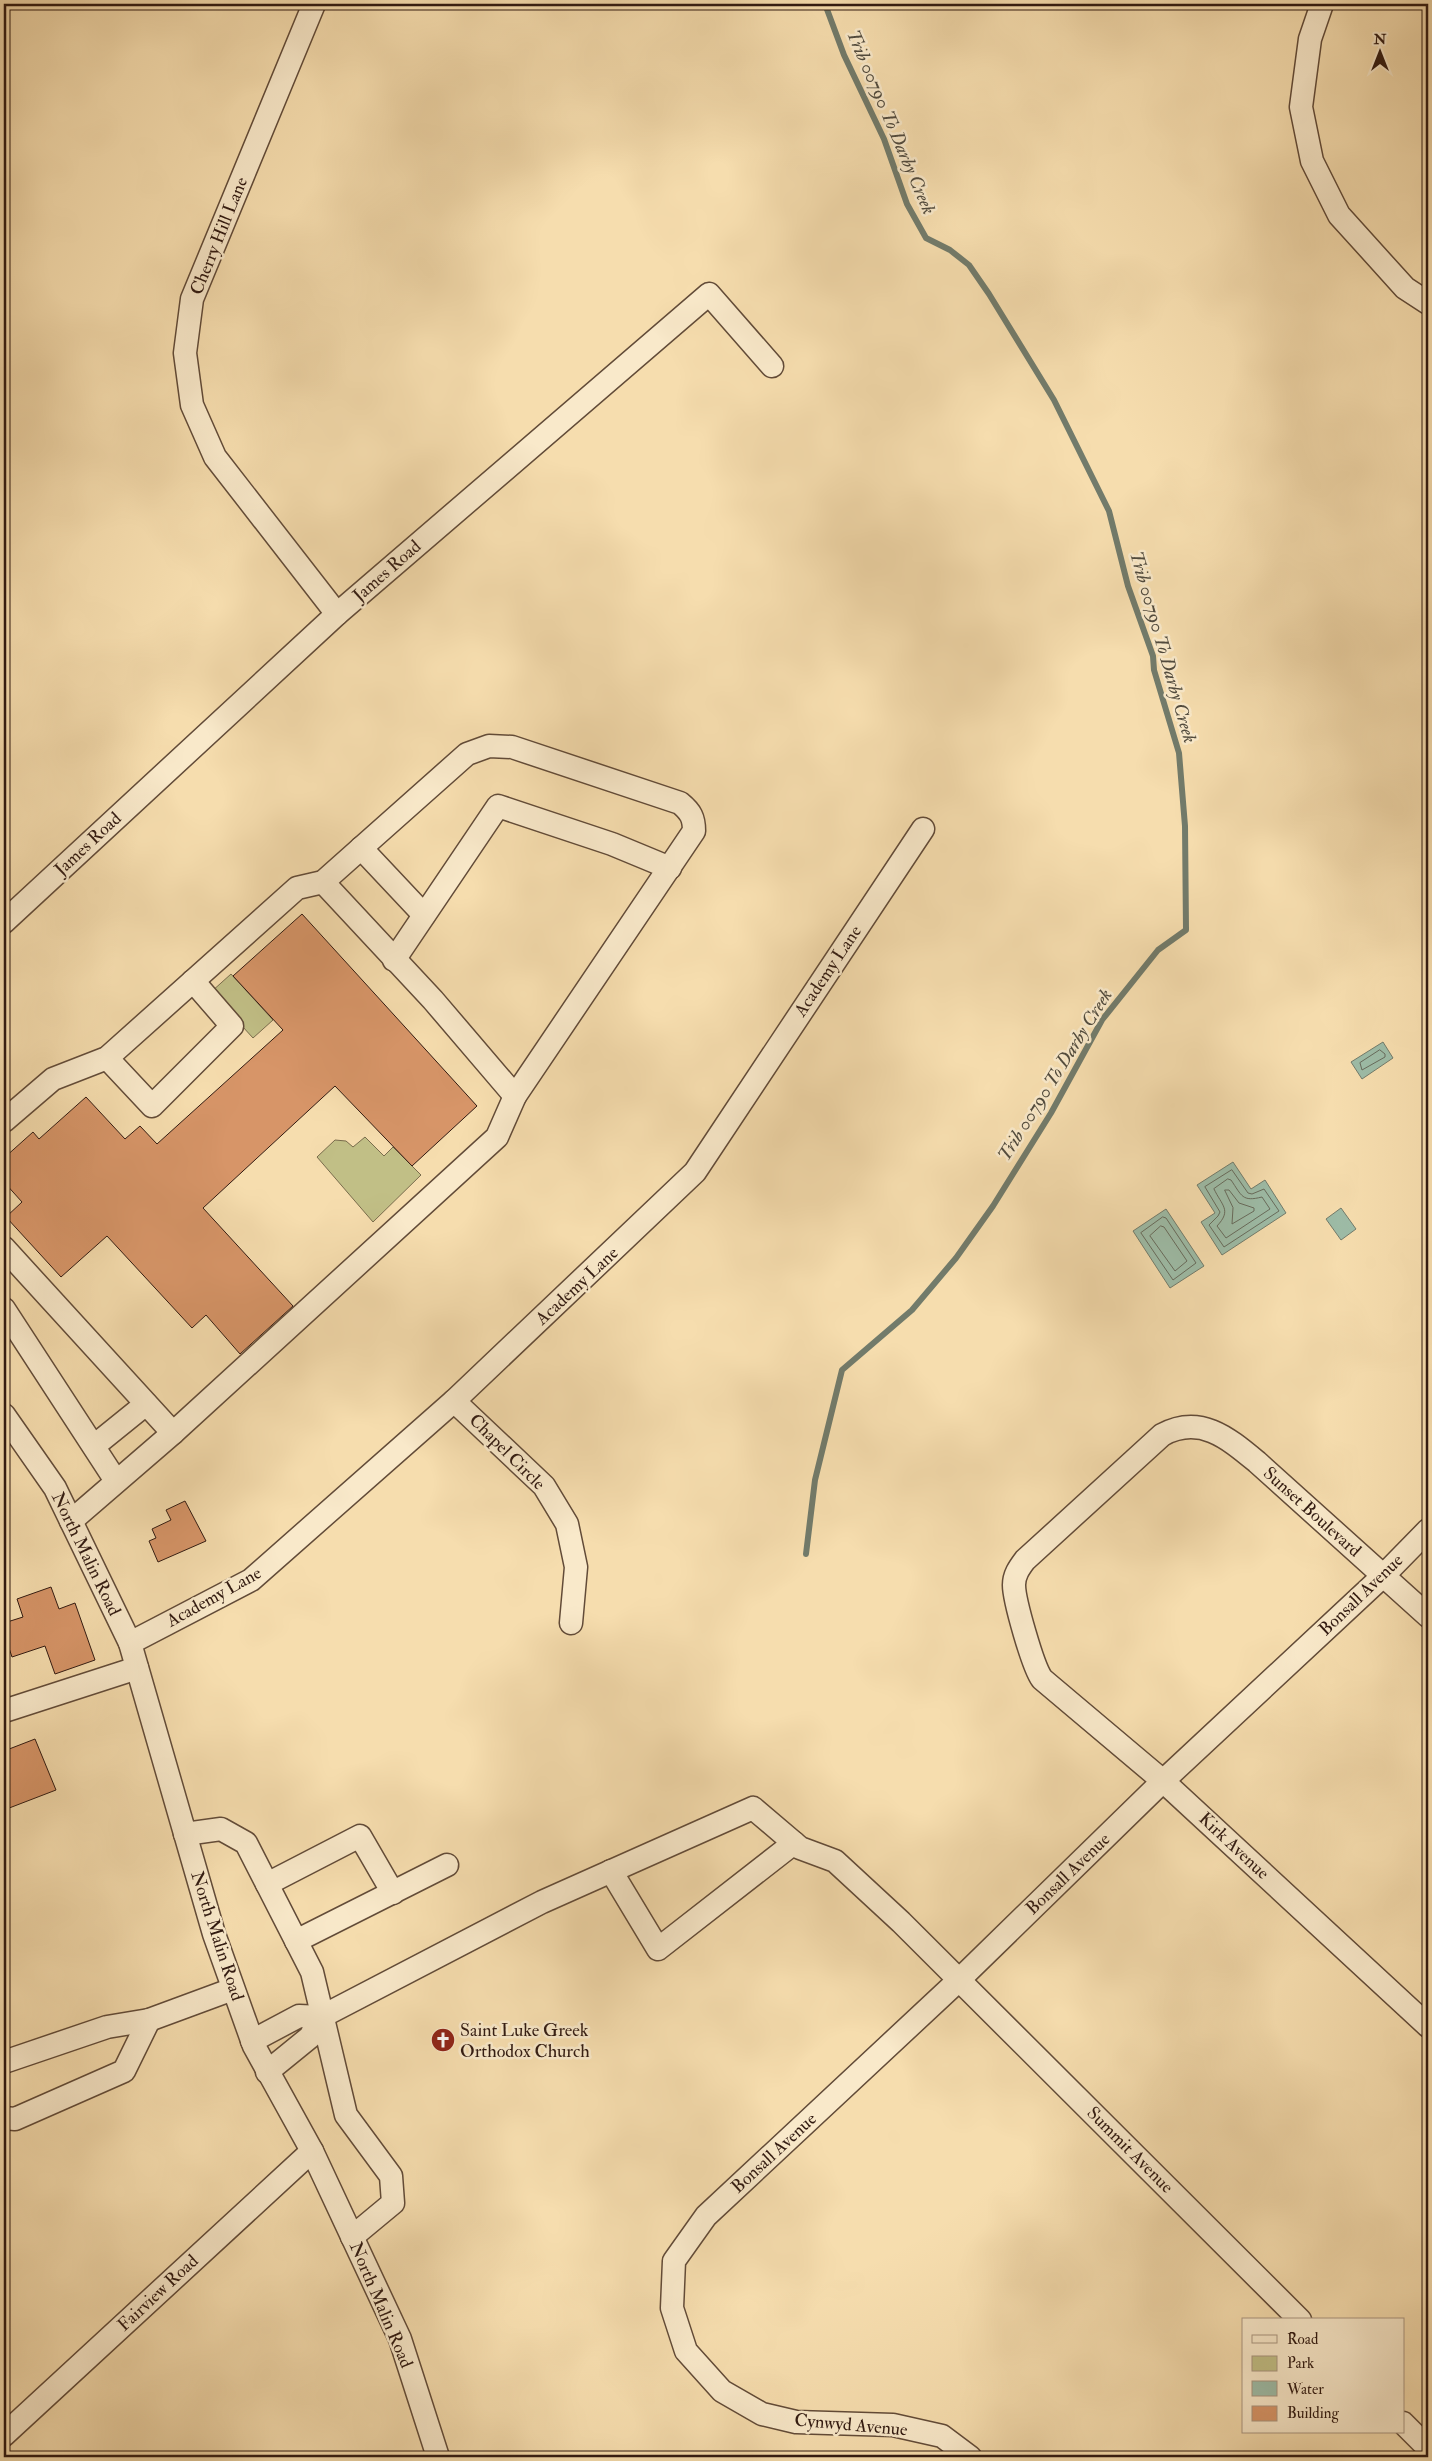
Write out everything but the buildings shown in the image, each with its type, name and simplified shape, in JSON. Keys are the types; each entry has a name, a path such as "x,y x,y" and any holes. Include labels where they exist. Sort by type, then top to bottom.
{"street":[{"name":"Cherry Hill Lane","path":"314,4 192,300 185,353 192,405 215,457 336,614"},
{"path":"1322,4 1310,40 1301,107 1312,161 1339,214 1405,288 1428,303"},
{"name":"James Road","path":"4,922 336,614 709,294 772,366"},
{"path":"4,1120 53,1078 107,1058 297,888 323,882 467,754 489,746 512,747 680,804 691,812 694,821 694,832 515,1096 497,1136 173,1434 116,1480 71,1521"},
{"path":"394,960 498,806 612,844 670,868"},
{"name":"Academy Lane","path":"130,1643 252,1580 454,1401 695,1172 923,829"},
{"path":"361,848 424,915"},
{"path":"323,882 433,1000 515,1096"},
{"path":"107,1058 152,1106 232,1026 194,981"},
{"path":"4,1248 173,1434"},
{"path":"4,1309 116,1480"},
{"name":"Chapel Circle","path":"454,1401 544,1486 567,1524 576,1567 571,1623"},
{"path":"94,1446 146,1404"},
{"name":"North Malin Road","path":"4,1415 55,1488 130,1643 232,1989 252,2041 267,2072 312,2151 400,2340 438,2457"},
{"name":"Sunset Boulevard","path":"1037,1672 1015,1591 1015,1578 1019,1567 1162,1436 1188,1427 1202,1427 1215,1432 1257,1462 1428,1616"},
{"name":"Bonsall Avenue","path":"706,2216 960,1980 1163,1781 1384,1575 1428,1530"},
{"path":"4,1711 137,1668"},
{"name":"Kirk Avenue","path":"1037,1672 1049,1686 1163,1781 1428,2026"},
{"name":"Summit Avenue","path":"611,1871 752,1808 800,1848 835,1861 960,1980 1298,2318"},
{"path":"185,1834 221,1829 246,1843 312,1972 321,2017 346,2115 391,2176 393,2203 352,2237"},
{"path":"267,1884 360,1836 393,1893"},
{"path":"252,2041 299,2016 321,2017 542,1902 611,1871 658,1949 794,1843"},
{"path":"296,1941 447,1866"},
{"path":"4,2062 107,2026 149,2020 232,1989"},
{"path":"267,2072 310,2038 321,2017"},
{"path":"4,2118 15,2119 124,2070 149,2020"},
{"name":"Fairview Road","path":"4,2435 312,2151"},
{"name":"Cynwyd Avenue","path":"706,2216 674,2261 672,2308 686,2351 722,2391 762,2414 796,2422 893,2425 942,2436 970,2457"},
{"path":"1404,2425 1428,2448"}],"green space":[{"path":"231,974 273,1020 253,1038 211,992"},
{"path":"365,1137 384,1156 393,1147 421,1175 373,1222 317,1157 335,1140 346,1141 353,1147"}],"water":[{"path":"1383,1042 1393,1058 1362,1079 1351,1062"},
{"path":"1233,1162 1251,1189 1265,1180 1286,1213 1222,1255 1201,1222 1215,1213 1197,1185"},
{"path":"1341,1208 1356,1229 1341,1240 1326,1219"},
{"path":"1166,1209 1204,1266 1170,1288 1133,1231"}],"waterway":[{"name":"Trib 00790 To Darby Creek","path":"806,1554 815,1480 842,1370 912,1310 956,1258 993,1206 1051,1113 1102,1020 1158,950 1186,930 1185,826 1179,753 1154,670 1153,656 1128,586 1109,511 1054,400 989,294 969,265 950,250 926,238 907,204 884,139 844,55 825,4"}],"place":[{"name":"Saint Luke Greek Orthodox Church","path":"443,2040"}]}
